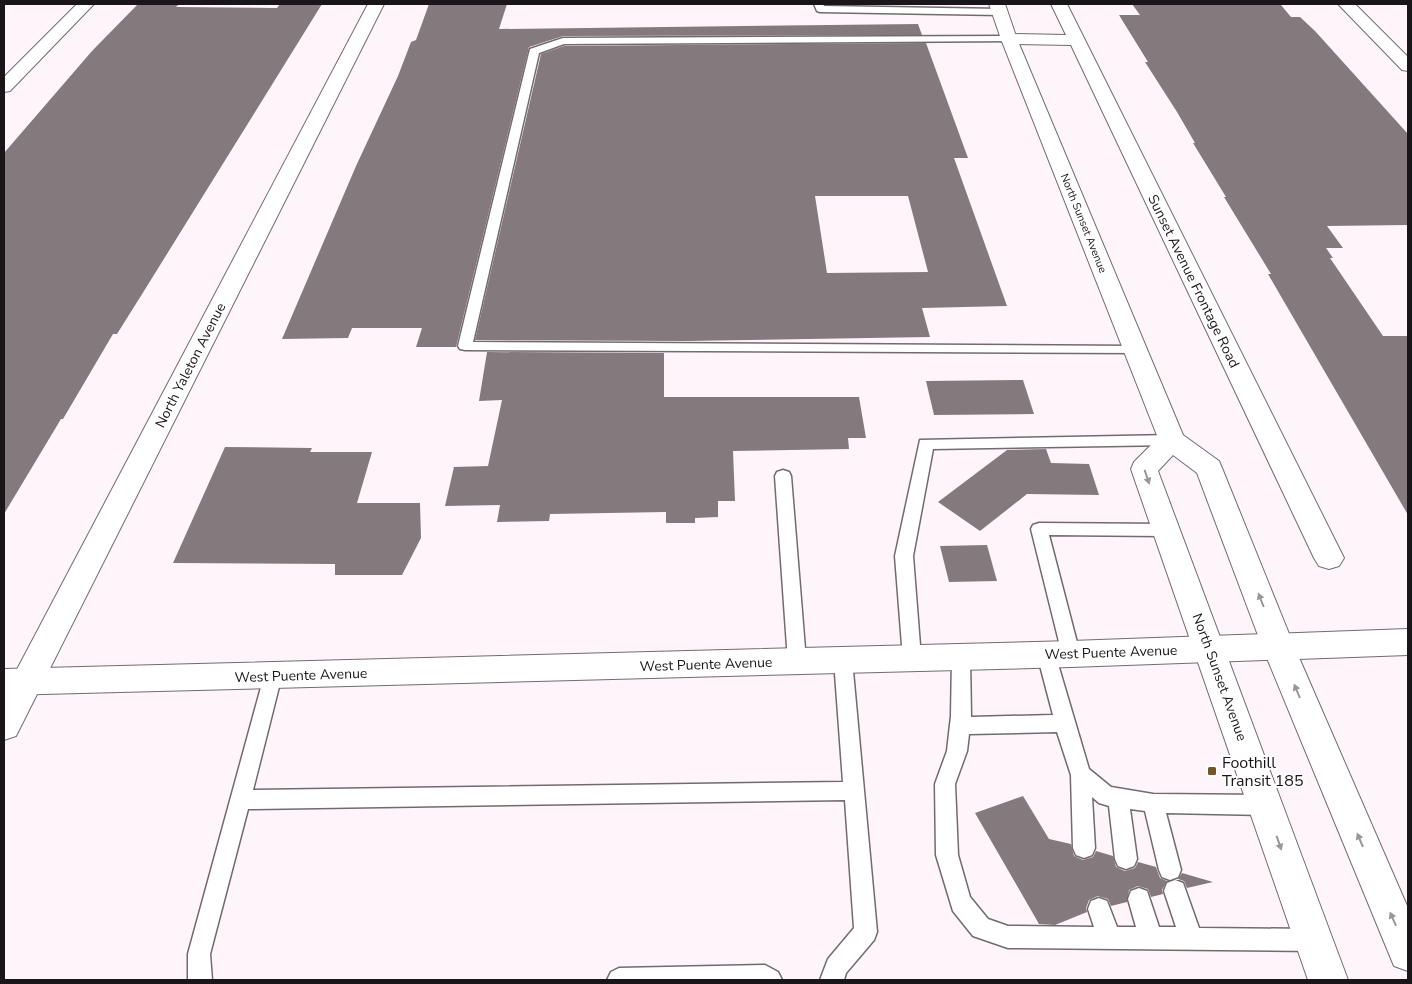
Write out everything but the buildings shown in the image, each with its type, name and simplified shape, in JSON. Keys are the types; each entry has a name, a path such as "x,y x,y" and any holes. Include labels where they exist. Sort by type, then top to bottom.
{"main road":[{"path":"4,87 86,4"},
{"name":"North Yaleton Avenue","path":"4,726 15,682 376,4"},
{"name":"Sunset Avenue Frontage Road","path":"1059,4 1330,558"},
{"path":"1346,4 1408,66"},
{"name":"North Sunset Avenue","path":"998,7 1172,440 1144,469 1328,980"},
{"path":"1010,39 1077,40"},
{"path":"1172,440 1209,468 1278,646 1408,952"},
{"name":"West Puente Avenue","path":"15,682 961,657 1408,642"}],"lane":[{"path":"819,4 820,9 998,7"},
{"path":"1010,39 563,41 534,51 465,346 1136,350"},
{"path":"912,658 904,556 926,444 1172,440"},
{"path":"783,476 797,661"},
{"path":"1084,848 1081,774 1065,723 1058,654 1039,529 1165,530"},
{"path":"961,657 960,726 957,751 945,784 947,855 961,903 981,928 1008,937 1314,940"},
{"path":"832,980 836,967 866,932 842,660"},
{"path":"200,980 199,954 273,676"},
{"path":"960,726 1065,723"},
{"path":"1081,774 1106,796 1153,802 1265,804"},
{"path":"240,800 854,791"},
{"path":"1118,797 1126,859"},
{"path":"1153,802 1172,881 1191,938"},
{"path":"1139,900 1151,938"},
{"path":"1099,908 1110,938"},
{"path":"619,980 765,977 770,980"}],"place":[{"name":"Foothill Transit 185","path":"1212,771"}]}
